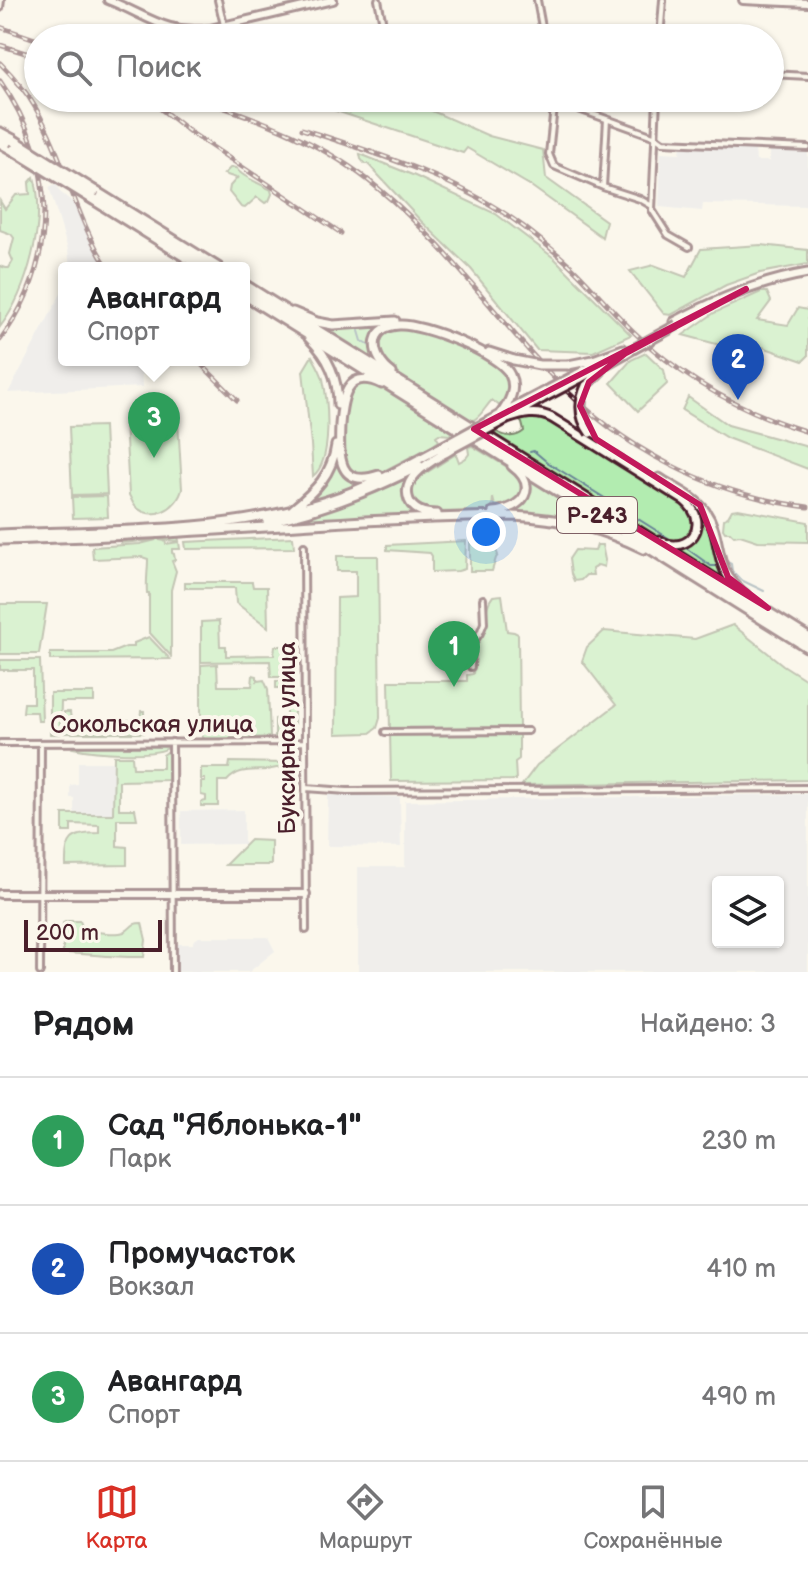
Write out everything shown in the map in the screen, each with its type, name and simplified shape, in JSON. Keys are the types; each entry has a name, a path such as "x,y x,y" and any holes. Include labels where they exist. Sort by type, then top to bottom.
{"highway":[{"path":"0,133 195,262"},
{"path":"0,142 14,145"},
{"path":"95,196 208,262"},
{"name":"Р-243","path":"250,289 808,636"},
{"name":"Р-243","path":"250,298 808,647"}],"main road":[{"path":"206,531 262,523 322,508 384,483 709,303 781,278 808,273"},
{"path":"274,304 327,324 403,321 422,324 514,360 539,365 568,365 624,351"},
{"path":"433,403 378,359 375,345 384,330 400,325 422,327 501,363 511,375 513,386 504,417"},
{"path":"290,511 313,493 329,471 336,448 338,404 337,384 329,363 320,349 295,326"},
{"path":"624,351 586,386 581,411 590,433 602,444 700,505 710,521 728,577 741,591 808,636"},
{"path":"444,419 419,408 380,383 357,381 345,391 339,454 348,474 359,479 373,478 450,446"},
{"path":"504,417 537,413 552,418 685,501 696,512 698,525 688,541 668,544 592,503"},
{"path":"450,446 410,479 408,495 416,509 431,514 495,512 513,508 522,500 525,485 519,473 461,430"},
{"path":"0,537 219,523 290,511 352,492 425,456"},
{"path":"0,537 79,538 458,517 546,518 595,528 626,540 732,599"},
{"path":"746,599 768,608"}],"street":[{"path":"0,8 1,0"},
{"path":"108,0 164,24"},
{"path":"218,0 224,24"},
{"path":"228,24 333,0"},
{"path":"378,0 383,24"},
{"path":"537,0 542,24"},
{"path":"661,24 663,0"},
{"path":"743,0 808,3"},
{"path":"784,75 808,76"},
{"path":"554,112 549,154 554,166 652,206"},
{"path":"587,112 663,142 808,148"},
{"path":"657,112 654,216 668,235 689,247"},
{"path":"603,187 607,119"},
{"name":"Буксирная улица","path":"304,546 306,930"},
{"path":"471,667 472,644 484,623 483,599"},
{"path":"385,732 528,731"},
{"path":"172,741 173,972"},
{"name":"Сокольская улица","path":"0,743 305,742"},
{"path":"40,972 41,743"},
{"path":"306,788 347,791 808,788"},
{"path":"0,894 306,894"}],"highlighted area":[{"path":"746,289 626,353 589,382 580,406 596,439 700,505 728,577 768,608 474,429"}],"shaded area":[{"path":"681,146 755,149 756,161 769,161 770,150 808,151 808,206 703,204 702,211 659,207 661,152 680,153"},
{"path":"56,184 60,192 74,203 102,262 69,262 49,187"},
{"path":"58,299 58,366 141,366 142,387 8,393"},
{"path":"78,762 114,762 114,814 74,814 70,785 78,784"},
{"path":"808,794 808,972 358,972 358,867 405,867 405,801"},
{"path":"328,795 400,797 401,847 327,846"},
{"path":"244,810 244,844 181,845 181,811"},
{"path":"199,937 268,937 275,951 249,972 176,972 176,944 193,944"}],"green space":[{"path":"339,112 434,112 489,136 543,150 546,178 606,221 602,237 531,186 467,148 463,153"},
{"path":"360,154 496,214 554,258 631,335 593,352 537,350 471,269 365,164"},
{"path":"231,167 271,190 269,201 265,203 257,197 245,208 241,207 229,192 238,177 224,174"},
{"path":"34,177 38,214 32,255 19,295 0,327 0,266 9,268 13,261 10,254 14,238 0,230 0,201 5,209 16,195 30,194 29,183"},
{"path":"761,245 808,250 808,264 760,273 726,285 671,315 664,314 630,271 654,265 686,277 701,249"},
{"path":"767,292 771,301 757,320 788,325 798,308 808,310 808,356 803,361 745,341 720,345 683,335 714,313"},
{"path":"383,324 372,342 373,362 317,328 318,326 343,328"},
{"path":"392,328 426,331 497,366 503,371 508,385 501,407 492,400 472,421 389,368 383,363 377,342 381,334"},
{"path":"646,353 664,370 667,384 638,411 611,383 631,360"},
{"path":"312,356 323,379 327,416 324,458 313,476 303,371"},
{"path":"363,382 379,385 453,433 439,434 436,436 439,441 432,446 376,475 352,475 342,460 343,419 350,388"},
{"path":"688,397 728,425 808,447 808,469 727,438 682,410"},
{"path":"152,402 168,408 178,421 182,489 170,507 156,513 142,511 129,495 125,421 137,407"},
{"path":"545,417 685,503 696,518 691,536 679,542 663,540 492,435 497,432 507,436 518,435 524,431 518,419"},
{"path":"104,426 107,494 72,495 69,427"},
{"path":"472,446 512,470 521,482 516,502 498,509 493,498 488,511 432,512 415,507 408,489 412,482 456,454 459,462 466,458 468,447"},
{"path":"335,460 345,476 362,484 306,504 305,503"},
{"path":"522,473 628,539 612,533 507,513 525,499"},
{"path":"406,478 404,498 417,516 306,521 310,516 375,493"},
{"path":"107,496 108,517 73,518 72,497"},
{"path":"732,510 808,522 808,542 758,541 725,532 724,519"},
{"path":"698,513 710,534 721,579 672,548 685,545 695,538 699,527"},
{"path":"178,536 179,541 159,540 166,544 179,542 180,549 172,549 176,571 171,590 171,656 149,632 148,559 93,559 92,547 156,540 120,543 130,538"},
{"path":"293,537 294,548 186,549 185,542"},
{"path":"498,537 500,540 495,547 498,555 492,571 470,571 470,541"},
{"path":"466,541 465,569 458,571 432,572 430,553 387,550 387,545"},
{"path":"597,545 602,545 604,567 598,565 592,569 593,575 574,581 569,559 575,550 595,551"},
{"path":"337,556 378,556 380,718 377,728 370,733 336,734 337,598 356,597 356,571 337,571"},
{"path":"185,582 252,582 253,587 267,587 268,627 236,603 235,588 185,588"},
{"path":"502,595 507,631 518,634 519,729 515,733 519,733 519,759 515,762 516,780 391,781 389,681 467,681 467,675 473,674 475,650 485,629 488,604 493,596"},
{"path":"0,604 47,604 39,654 0,654"},
{"path":"219,621 220,646 226,646 226,656 274,655 275,646 291,646 291,677 271,677 270,661 201,662 201,622"},
{"path":"733,625 808,681 808,780 522,785 537,765 616,705 582,661 587,647 604,631 695,639"},
{"path":"149,637 170,659 50,660 50,653 111,653 134,647 134,643"},
{"path":"0,660 40,660 42,721 38,721 37,712 23,712 24,703 33,703 33,670 0,670"},
{"path":"217,664 218,686 252,686 253,675 257,676 257,681 264,680 268,689 270,737 203,738 201,665"},
{"path":"276,681 294,681 294,736 275,736 275,719 286,718 286,688 276,688"},
{"path":"50,693 94,693 94,702 61,702 60,734 50,734"},
{"path":"141,711 144,711 144,733 64,733 64,712 70,712 71,720 140,720"},
{"path":"167,744 170,747 162,750 138,753 73,748 77,745"},
{"path":"170,750 169,780 119,781 119,809 135,809 137,819 117,819 117,846 127,847 127,865 66,866 67,849 72,839 82,834 99,833 99,825 71,824 71,832 63,832 63,814 113,814 114,756 132,756 133,768 163,768 163,755"},
{"path":"286,753 295,753 295,766 245,771 227,781 218,781 218,806 201,806 206,796 201,795 201,782 205,779 201,779 201,768 229,768 230,762 286,763"},
{"path":"250,840 271,841 271,865 225,865"},
{"path":"80,921 83,929 110,933 124,932 142,923 146,940 144,957 63,953 63,923"}],"waterway":[{"path":"359,331 362,341 370,346"},
{"path":"530,452 534,451 670,539"},
{"path":"686,548 711,566 716,566"},
{"path":"727,562 741,580 764,591"}],"railway":[{"path":"0,27 24,35"},
{"path":"0,45 24,53"},
{"path":"0,63 24,90"},
{"path":"0,81 19,112 32,144 41,177 44,211 41,244 33,277 20,309 0,340"},
{"path":"38,112 87,229 105,262"},
{"path":"165,112 341,233"},
{"path":"235,112 292,134 337,158 379,189 426,232 553,377 607,426 669,464 702,479 736,492 808,507"},
{"path":"302,129 417,169 499,210 564,259 635,333 694,380 760,415 808,432"},
{"path":"203,366 237,400"}],"place":[{"name":"Промучасток","path":"738,400"},
{"name":"Авангард","path":"154,458"},
{"name":"Сад \"Яблонька-1\"","path":"454,687"}]}
